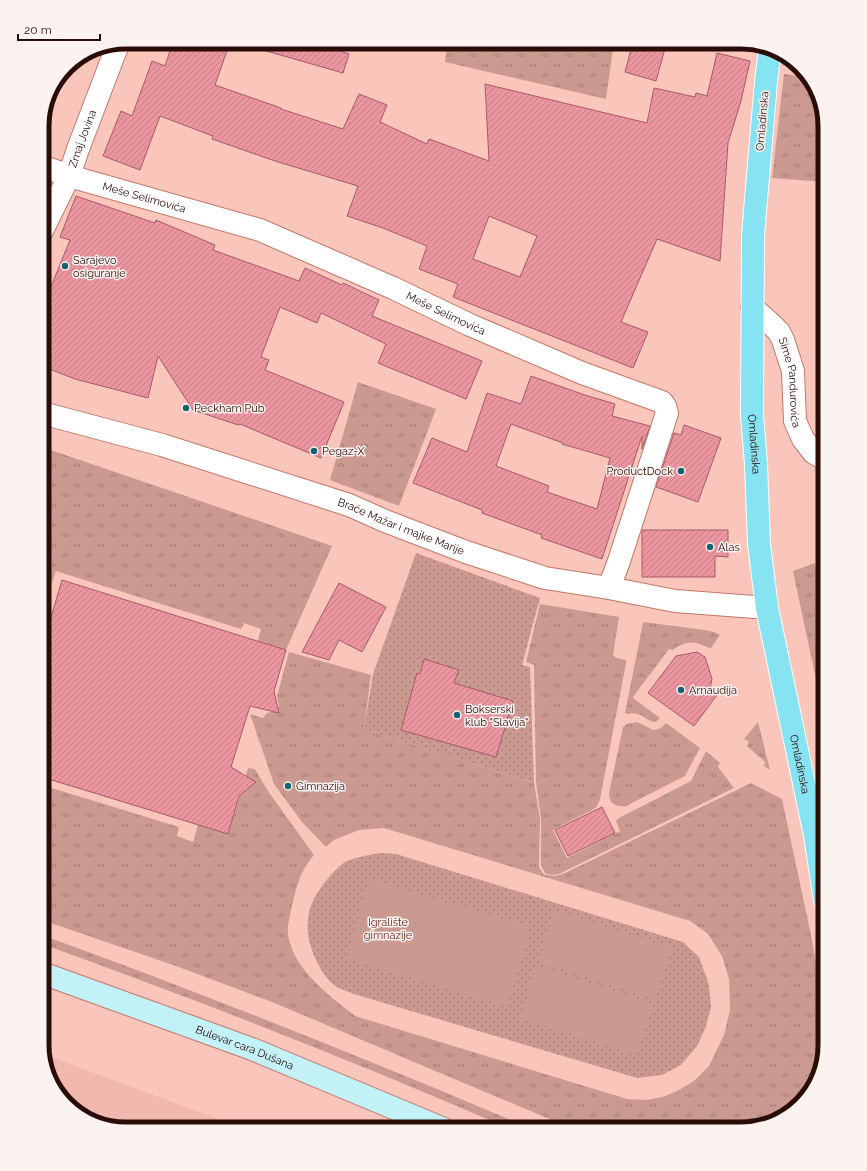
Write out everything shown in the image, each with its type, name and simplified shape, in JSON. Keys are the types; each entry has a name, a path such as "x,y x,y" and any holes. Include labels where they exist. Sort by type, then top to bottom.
{"main road":[{"name":"Omladinska","path":"769,55 764,97 753,235 752,416 756,464 759,544 767,608 818,855"},
{"name":"Omladinska","path":"815,835 818,842"},
{"name":"Bulevar cara Dušana","path":"49,976 252,1049 427,1122"}],"street":[{"name":"Zmaj Jovina","path":"49,217 69,176 116,50"},
{"name":"Meše Selimovića","path":"49,169 69,176 260,230 378,281 470,325 582,373 662,402 667,413 609,588"},
{"name":"Sime Pandurovića","path":"752,307 779,332 783,340 793,371 795,421 803,439 818,455"},
{"name":"Braće Mažar i majke Marije","path":"49,415 162,445 349,505 385,521 466,552 545,578 609,588 675,601 767,608"}],"shaded area":[{"path":"50,1057 227,1122 121,1122 101,1118 87,1112 65,1092 55,1075"}],"green space":[{"path":"447,49 613,49 606,99 445,62"},
{"path":"784,74 799,76 808,87 817,116 818,181 772,178"},
{"path":"358,382 436,409 399,506 330,480"},
{"path":"49,449 332,546 286,650 258,641 261,629 244,623 241,629 56,571 49,592"},
{"path":"416,553 540,598 522,665 530,667 534,783 364,729 373,674"},
{"path":"815,563 818,585 818,689 793,571"},
{"path":"540,604 619,617 613,655 616,658 626,660 600,799 597,806 553,830 567,858 620,831 616,821 619,818 691,781 706,751 720,763 718,767 734,788 559,874 553,875 546,874 541,866 541,819 536,782 534,665 526,662"},
{"path":"644,622 704,630 720,635 711,648 693,642 682,644 673,650 669,649 633,697 660,718 656,722 637,714 625,713"},
{"path":"289,652 371,675 364,729 534,783 540,819 539,867 544,875 554,876 563,874 751,783 782,799 818,974 818,1045 815,1065 808,1084 788,1106 780,1112 751,1121 556,1122 272,1002 176,966 49,922 49,787 179,827 177,836 193,842 198,825 228,834 248,768 255,769 268,791 314,855 300,877 289,917 289,940 294,953 301,965 311,977 333,999 355,1016 627,1099 647,1100 666,1096 694,1081 709,1066 724,1035 730,1010 729,979 722,956 708,934 690,921 384,828 359,830 334,840 326,847 302,822 274,784 250,714 263,718 267,713 275,711 279,706 277,696"},
{"path":"637,722 655,730 662,727 666,723 700,748 685,776 626,806 619,806 610,800 609,793 623,727 627,724"},
{"path":"758,722 770,770 764,766 765,762 747,746 749,742 744,739"},
{"name":"Igralište gimnazije","path":"380,853 396,854 683,942 699,957 709,985 711,1008 705,1029 697,1046 681,1065 662,1075 637,1078 357,995 337,987 329,980 313,954 308,934 311,905 324,883 342,864 358,857"},
{"path":"368,879 531,927 507,1007 347,959"},
{"path":"555,910 672,948 655,999 538,962"},
{"path":"49,938 288,1029 515,1122 494,1122 278,1033 49,947"},
{"path":"536,966 653,1003 636,1055 520,1018"}],"building":[{"path":"171,49 228,49 215,85 281,109 343,129 359,94 387,105 380,122 427,144 429,139 489,161 485,84 647,123 654,88 695,97 696,93 707,96 717,53 750,61 741,101 728,143 720,261 657,239 621,322 648,332 633,368 453,297 458,284 419,269 427,246 383,228 347,216 358,186 275,161 212,139 213,136 160,116 140,170 103,156 121,111 132,116 152,61 165,66","holes":["489,216 537,236 520,277 473,259"]},
{"path":"259,49 337,49 349,54 343,73"},
{"path":"631,49 665,49 656,81 625,72"},
{"path":"76,196 155,223 156,220 215,245 213,250 299,281 305,268 342,285 343,283 379,300 372,316 482,361 466,399 378,363 386,344 321,313 317,323 280,307 261,357 269,360 265,370 344,402 321,458 240,424 238,425 193,410 158,356 148,398 75,379 49,369 49,305 51,300 49,300 49,292 70,240 60,237"},
{"path":"531,376 615,404 612,416 650,426 642,449 642,436 602,559 541,538 542,535 482,513 482,510 413,483 432,438 467,452 487,393 521,404","holes":["511,424 563,443 562,444 610,458 597,509 547,492 549,486 496,466"]},
{"path":"684,425 721,438 698,502 656,487 674,433 681,435"},
{"path":"642,530 728,530 728,557 715,556 715,577 642,577"},
{"path":"62,580 286,650 274,691 279,713 250,706 231,767 256,782 239,796 228,834 49,779 49,624"},
{"path":"339,583 386,607 362,652 339,640 329,660 302,652"},
{"name":"Arnaudija","path":"697,652 705,657 712,679 710,689 717,695 694,726 648,693 676,656"},
{"name":"Bokserski klub \"Slavija\"","path":"424,659 459,670 454,683 513,701 496,757 401,730 417,673 420,674"},
{"path":"602,807 615,833 568,856 555,830"}],"place":[{"name":"Sarajevo osiguranje","path":"65,266"},
{"name":"Peckham Pub","path":"186,408"},
{"name":"Pegaz-X","path":"314,451"},
{"name":"ProductDock","path":"681,471"},
{"name":"Alas","path":"710,547"},
{"name":"Arnaudija","path":"681,690"},
{"name":"Bokserski klub \"Slavija\"","path":"457,715"},
{"name":"Gimnazija","path":"288,786"}]}
